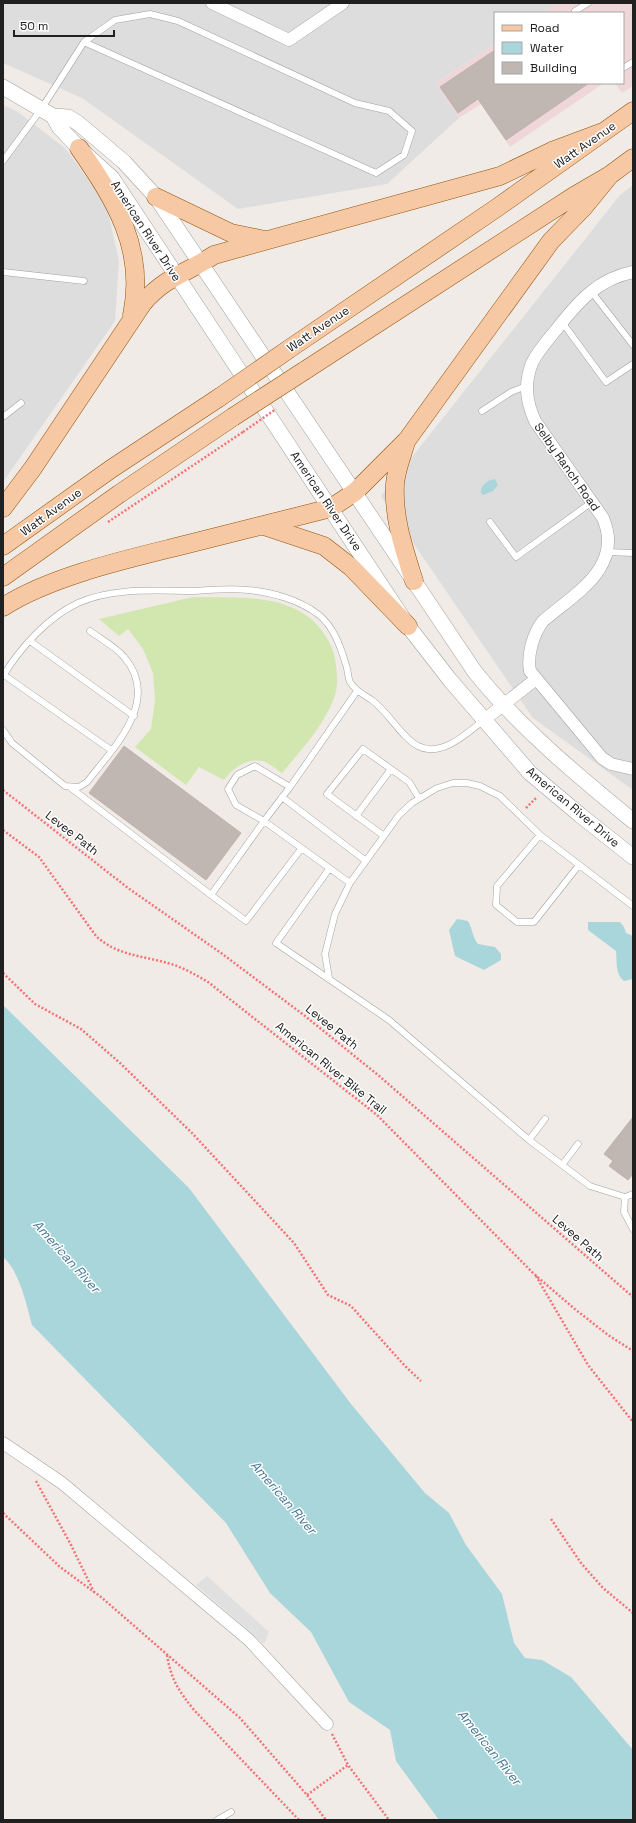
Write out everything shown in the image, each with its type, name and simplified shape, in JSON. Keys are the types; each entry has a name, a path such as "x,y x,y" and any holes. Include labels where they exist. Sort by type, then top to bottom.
{"main road":[{"name":"Watt Avenue","path":"3,546 111,469 220,397 498,207 633,111"},
{"path":"3,508 33,468 131,320 154,290 176,276 201,264 214,255 500,176 552,151 603,132"},
{"path":"79,148 104,184 120,215 130,240 136,269 136,298 131,320"},
{"name":"Watt Avenue","path":"3,577 119,494 233,417 574,196 610,175 633,158"},
{"path":"3,607 35,590 83,573 133,558 331,508 355,492 407,440 551,241 583,208 610,175"},
{"path":"156,197 231,233 268,240"},
{"path":"407,440 395,484 396,510 400,538 414,581"},
{"path":"263,525 324,546 351,567 408,626"}],"street":[{"path":"212,3 289,40 343,3"},
{"name":"American River Drive","path":"3,87 47,112 68,117 78,123 124,162 156,197 475,672 504,705 557,757 633,821"},
{"name":"American River Drive","path":"47,112 79,148 112,178 408,626 450,680 530,773 580,815 633,856"},
{"name":"Selby Ranch Road","path":"633,272 606,281 577,303 532,363 526,386 529,407 535,421 592,502 606,525 609,543 603,565 590,581 543,621 538,628 528,661 530,671 602,758 611,764 633,769"},
{"path":"484,720 536,679"},
{"path":"3,1443 62,1483 249,1640 326,1724"}],"lane":[{"path":"576,12 588,3"},
{"path":"3,161 47,112 84,42 116,20 150,14 178,20 355,103 389,111 412,132 404,155 376,173 84,42"},
{"path":"624,67 633,62"},
{"path":"3,272 84,281"},
{"path":"591,291 633,345"},
{"path":"562,322 606,382 633,364"},
{"path":"482,411 511,392 526,386"},
{"path":"3,417 21,403"},
{"path":"490,522 516,557 592,502"},
{"path":"607,552 633,552"},
{"path":"111,750 3,676 30,641 56,616 77,604 106,594 122,592 248,590 269,593 302,604 320,616 330,628 340,647 350,681 357,691 373,701 391,718 408,740 419,747 431,749 440,748 466,734 484,720"},
{"path":"71,788 79,787 86,782 111,750 134,716 138,698 137,683 132,669 124,656 90,631"},
{"path":"30,641 134,716"},
{"path":"211,895 290,787 357,691"},
{"path":"3,730 12,743 65,786 71,788 246,921 301,849"},
{"path":"384,836 327,794 363,748 409,782 419,798"},
{"path":"290,787 254,766 237,775 228,789 236,805 264,821 350,884"},
{"path":"356,816 390,769"},
{"path":"329,978 325,954 335,914 350,884 399,815 419,798 437,788 453,783 467,783 480,786 500,796 540,835 633,906"},
{"path":"282,797 366,861"},
{"path":"540,835 497,886 496,905 517,922 534,922 579,865"},
{"path":"328,869 276,943 389,1020 529,1140 590,1186 625,1197 633,1194"},
{"path":"529,1140 545,1119"},
{"path":"562,1165 578,1144"},
{"path":"625,1197 624,1212 633,1229"},
{"path":"218,1820 231,1812"}],"path":[{"path":"104,525 243,432"},
{"name":"Levee Path","path":"3,790 128,888 221,953 305,1016 378,1075 633,1297"},
{"path":"526,808 537,797"},
{"name":"American River Bike Trail","path":"3,830 39,858 96,936 105,944 129,954 182,968 208,982 376,1115 534,1274 581,1314 633,1351"},
{"path":"3,973 35,1004 81,1029 120,1063 191,1132 294,1243 328,1296 351,1306 405,1366 421,1381"},
{"path":"534,1274 588,1365 633,1422"},
{"path":"28,1460 34,1479 70,1543 94,1592"},
{"path":"3,1513 60,1567 94,1592 240,1718 307,1795 326,1820"},
{"path":"551,1519 581,1563 603,1588 633,1613"},
{"path":"167,1655 170,1673 181,1693 194,1710 299,1820"},
{"path":"326,1724 348,1765 389,1820"},
{"path":"307,1795 348,1765"}],"shaded area":[{"path":"3,3 557,3 544,12 494,12 494,45 436,83 459,118 387,184 238,209 82,98 3,63"},
{"path":"557,3 633,3 633,86 622,93 616,84 624,84 624,12 544,12"},
{"path":"494,45 494,84 603,84 510,147 481,104 459,118 436,83"},
{"path":"3,105 18,112 66,149 106,204 119,261 115,321 3,482"},
{"path":"633,185 633,790 533,718 381,496 620,195"},
{"path":"207,1576 269,1632 264,1644 196,1585"}],"green space":[{"path":"193,597 260,599 277,602 293,608 307,616 319,627 329,642 333,650 337,674 337,689 334,698 318,728 282,773 263,761 257,760 240,765 224,780 199,767 186,785 135,747 151,729 155,701 153,673 143,649 128,629 119,636 99,619"}],"water":[{"path":"495,479 498,485 493,491 483,495 481,490 483,485 490,480"},
{"path":"457,919 468,921 478,944 495,947 501,954 501,960 484,970 455,956 449,930"},
{"path":"588,922 620,922 626,933 633,936 633,979 624,981 621,978 617,968 616,951 588,930"},
{"name":"American River","path":"3,1005 189,1188 351,1404 425,1493 449,1513 466,1545 502,1594 514,1643 525,1658 542,1660 571,1677 633,1750 633,1820 439,1820 396,1761 390,1730 349,1702 311,1632 270,1593 226,1523 32,1325 18,1279 14,1270 3,1257"}],"building":[{"path":"494,51 494,84 588,84 506,140 478,99 458,113 440,87"},
{"path":"124,746 241,833 206,880 89,793"},
{"path":"633,1117 633,1174 628,1180 609,1166 613,1161 604,1154"}]}
